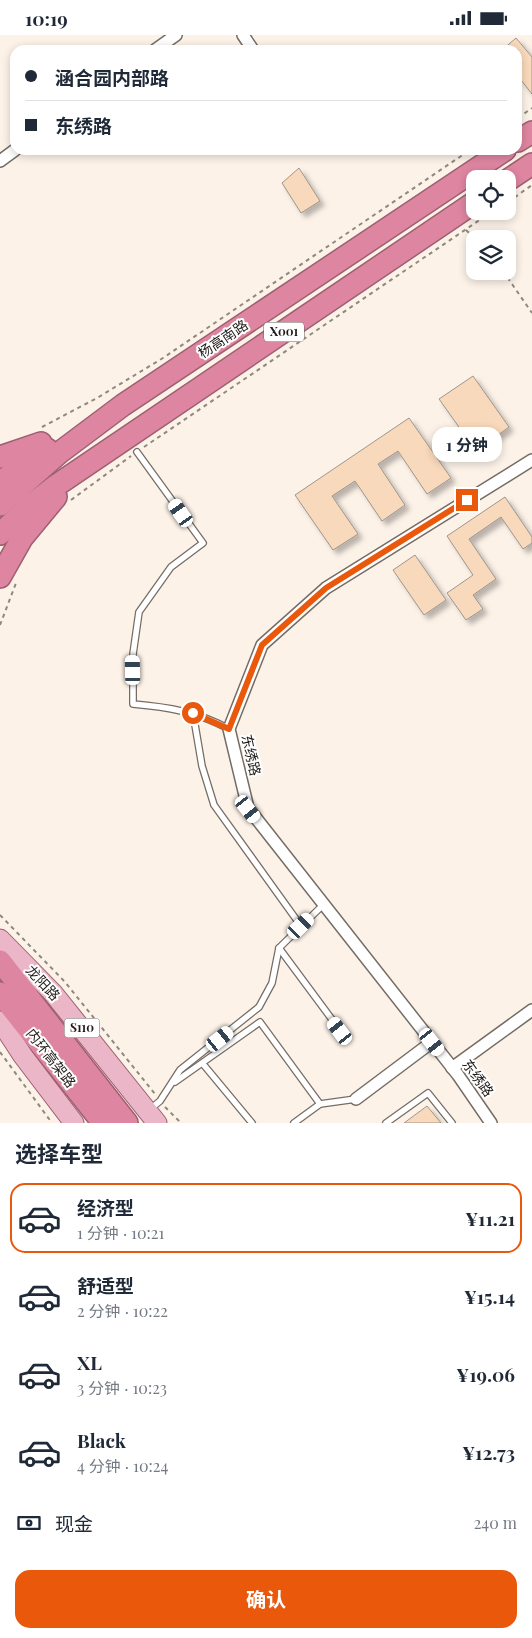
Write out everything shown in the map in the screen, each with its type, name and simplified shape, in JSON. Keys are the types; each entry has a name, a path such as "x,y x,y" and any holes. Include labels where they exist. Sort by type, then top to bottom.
{"highway":[{"name":"杨高南路","path":"0,505 59,453 123,405 498,155"},
{"path":"516,175 532,164"},
{"name":"杨高南路","path":"0,534 27,508 94,461 466,208"},
{"path":"0,457 67,432 123,405"},
{"path":"0,482 50,447 123,405"},
{"path":"5,577 22,539 37,518 94,461"},
{"name":"内环高架路","path":"0,961 127,1123"},
{"name":"内环高架路","path":"0,993 103,1123"}],"main road":[{"name":"龙阳路","path":"0,939 60,1000 152,1117"},
{"path":"0,1021 23,1056 74,1123"}],"street":[{"path":"162,45 176,35"},
{"name":"东绣路","path":"491,1123 432,1042 248,809 229,729 262,645 325,588 532,460"},
{"path":"452,1068 532,1010"},
{"path":"356,1099 432,1042"}],"lane":[{"path":"137,452 203,543 171,567 139,612 132,653 133,704 193,713 229,729"},
{"path":"193,713 202,765 214,805 301,926"},
{"path":"152,1117 180,1070 259,1007 272,983 279,948 323,905"},
{"path":"279,948 345,1037"},
{"path":"173,1083 203,1064 260,1022 320,1105"},
{"path":"203,1064 252,1123"},
{"path":"386,1123 428,1093 452,1123"},
{"path":"294,1123 320,1105 356,1099"}],"path":[{"path":"40,428 97,398 163,358 463,155"},
{"path":"516,196 532,185"},
{"path":"68,503 100,477 481,220"},
{"path":"509,280 532,313"},
{"path":"0,625 5,577"},
{"path":"0,1052 52,1123"}],"building":[{"path":"516,38 522,45 508,45"},
{"path":"522,45 532,57 532,94 522,81"},
{"path":"299,168 320,201 301,213 282,183"},
{"path":"473,376 509,427 476,451 439,399"},
{"path":"409,418 451,478 427,494 398,451 378,464 405,505 382,521 355,481 332,496 358,534 333,550 295,495"},
{"path":"505,497 532,537 532,543 523,549 501,517 469,539 496,579 473,595 483,609 466,620 447,593 473,575 447,536"},
{"path":"415,555 446,600 424,615 393,570"},
{"path":"427,1106 441,1123 404,1123"}],"route":[{"path":"193,713 229,729 262,645 326,588 467,500"}]}
